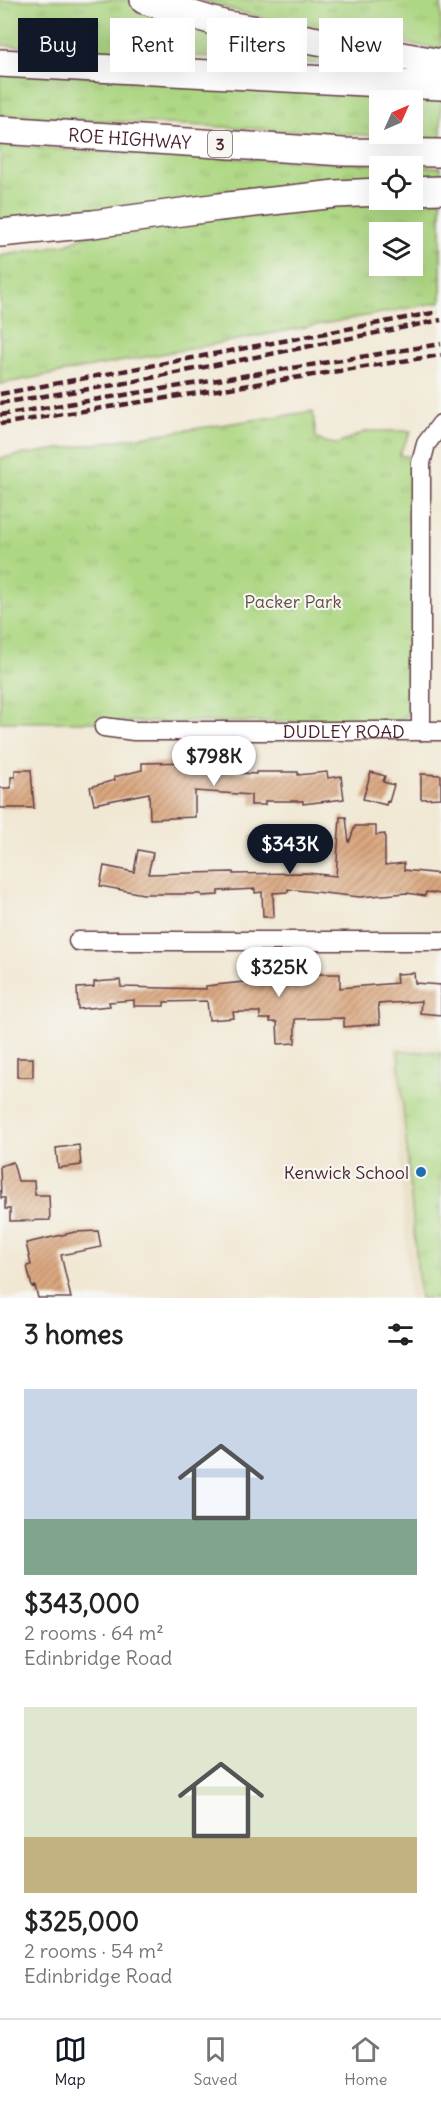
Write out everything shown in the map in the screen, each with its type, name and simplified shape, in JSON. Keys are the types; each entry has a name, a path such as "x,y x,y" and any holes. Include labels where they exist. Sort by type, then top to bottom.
{"highway":[{"path":"144,0 223,24 441,63"},
{"path":"0,63 441,86"},
{"name":"ROE HIGHWAY","path":"0,130 343,152 441,153"},
{"path":"423,191 441,190"},
{"path":"0,233 93,225 219,207 369,192"},
{"path":"0,246 60,238 93,225"}],"street":[{"path":"421,731 421,463 426,444 441,424"},
{"name":"DUDLEY ROAD","path":"104,727 134,731 441,731"},
{"path":"78,941 441,940"}],"shaded area":[{"name":"Kenwick School","path":"393,1046 441,1046 441,1298 409,1298"}],"green space":[{"path":"0,0 131,0 207,19 207,57 195,56 195,18 110,18 110,51 98,51 98,18 18,18 18,46 0,45"},
{"path":"198,0 441,0 441,49 403,43 403,18 319,18 319,29 307,27 307,18 261,18"},
{"path":"307,43 319,46 319,64 307,63"},
{"path":"0,71 369,93 369,135 0,115"},
{"path":"423,96 441,97 441,139 423,138"},
{"path":"0,145 128,154 369,164 369,186 0,227"},
{"path":"423,166 441,167 441,183 423,184"},
{"path":"441,200 441,302 0,384 0,256 67,244 85,236 301,206 369,203 369,210 423,210 423,201"},
{"name":"Packer Park","path":"313,411 316,439 328,443 338,444 367,431 411,431 399,455 413,457 413,711 397,722 0,722 0,458"},
{"name":"Kenwick School","path":"398,1051 441,1053 441,1298 420,1298"}],"building":[{"path":"194,762 194,770 256,774 256,772 298,772 298,775 327,772 328,778 341,776 344,799 303,804 303,801 265,801 265,805 251,805 251,795 195,791 195,817 150,819 149,793 94,804 90,787 115,780 114,777 142,770 142,763"},
{"path":"15,770 31,770 34,808 0,808 0,788 11,788 11,777 15,777"},
{"path":"371,772 385,776 383,782 394,785 386,805 363,799"},
{"path":"421,774 441,775 441,798 421,799"},
{"path":"340,817 346,817 349,843 355,826 376,826 376,835 385,834 385,865 404,863 404,870 441,874 441,894 426,892 425,896 407,893 360,897 288,889 288,892 273,893 274,917 263,917 262,892 255,893 255,889 218,891 218,895 202,896 201,894 143,894 100,886 104,866 134,872 138,850 153,853 148,874 233,872 233,874 307,873 336,876"},
{"path":"251,836 274,836 274,851 251,851"},
{"path":"289,971 289,974 340,974 340,988 397,983 396,974 414,973 415,983 441,985 441,1015 420,1013 421,1001 378,1004 380,1024 344,1027 344,1018 295,1019 295,1043 278,1044 277,1022 260,1019 260,1012 233,1012 234,1018 209,1020 207,1001 164,1002 164,1006 134,1006 134,1000 109,1002 110,1006 78,1009 77,988 94,987 94,982 120,980 121,987 206,989 206,986 244,982 244,973"},
{"path":"17,1058 33,1058 33,1077 17,1077"},
{"path":"79,1145 81,1165 58,1168 56,1148"},
{"path":"13,1162 18,1181 34,1181 35,1195 49,1195 50,1220 10,1221 10,1209 5,1209 5,1198 1,1198 0,1166"},
{"path":"98,1231 101,1247 61,1255 71,1298 38,1298 35,1286 32,1287 27,1266 31,1265 26,1243 75,1232"}],"railway":[{"path":"0,394 438,312"},
{"path":"0,403 115,385 441,320"},
{"path":"0,415 441,344"},
{"path":"0,424 441,355"}],"place":[{"name":"Kenwick School","path":"421,1172"}]}
